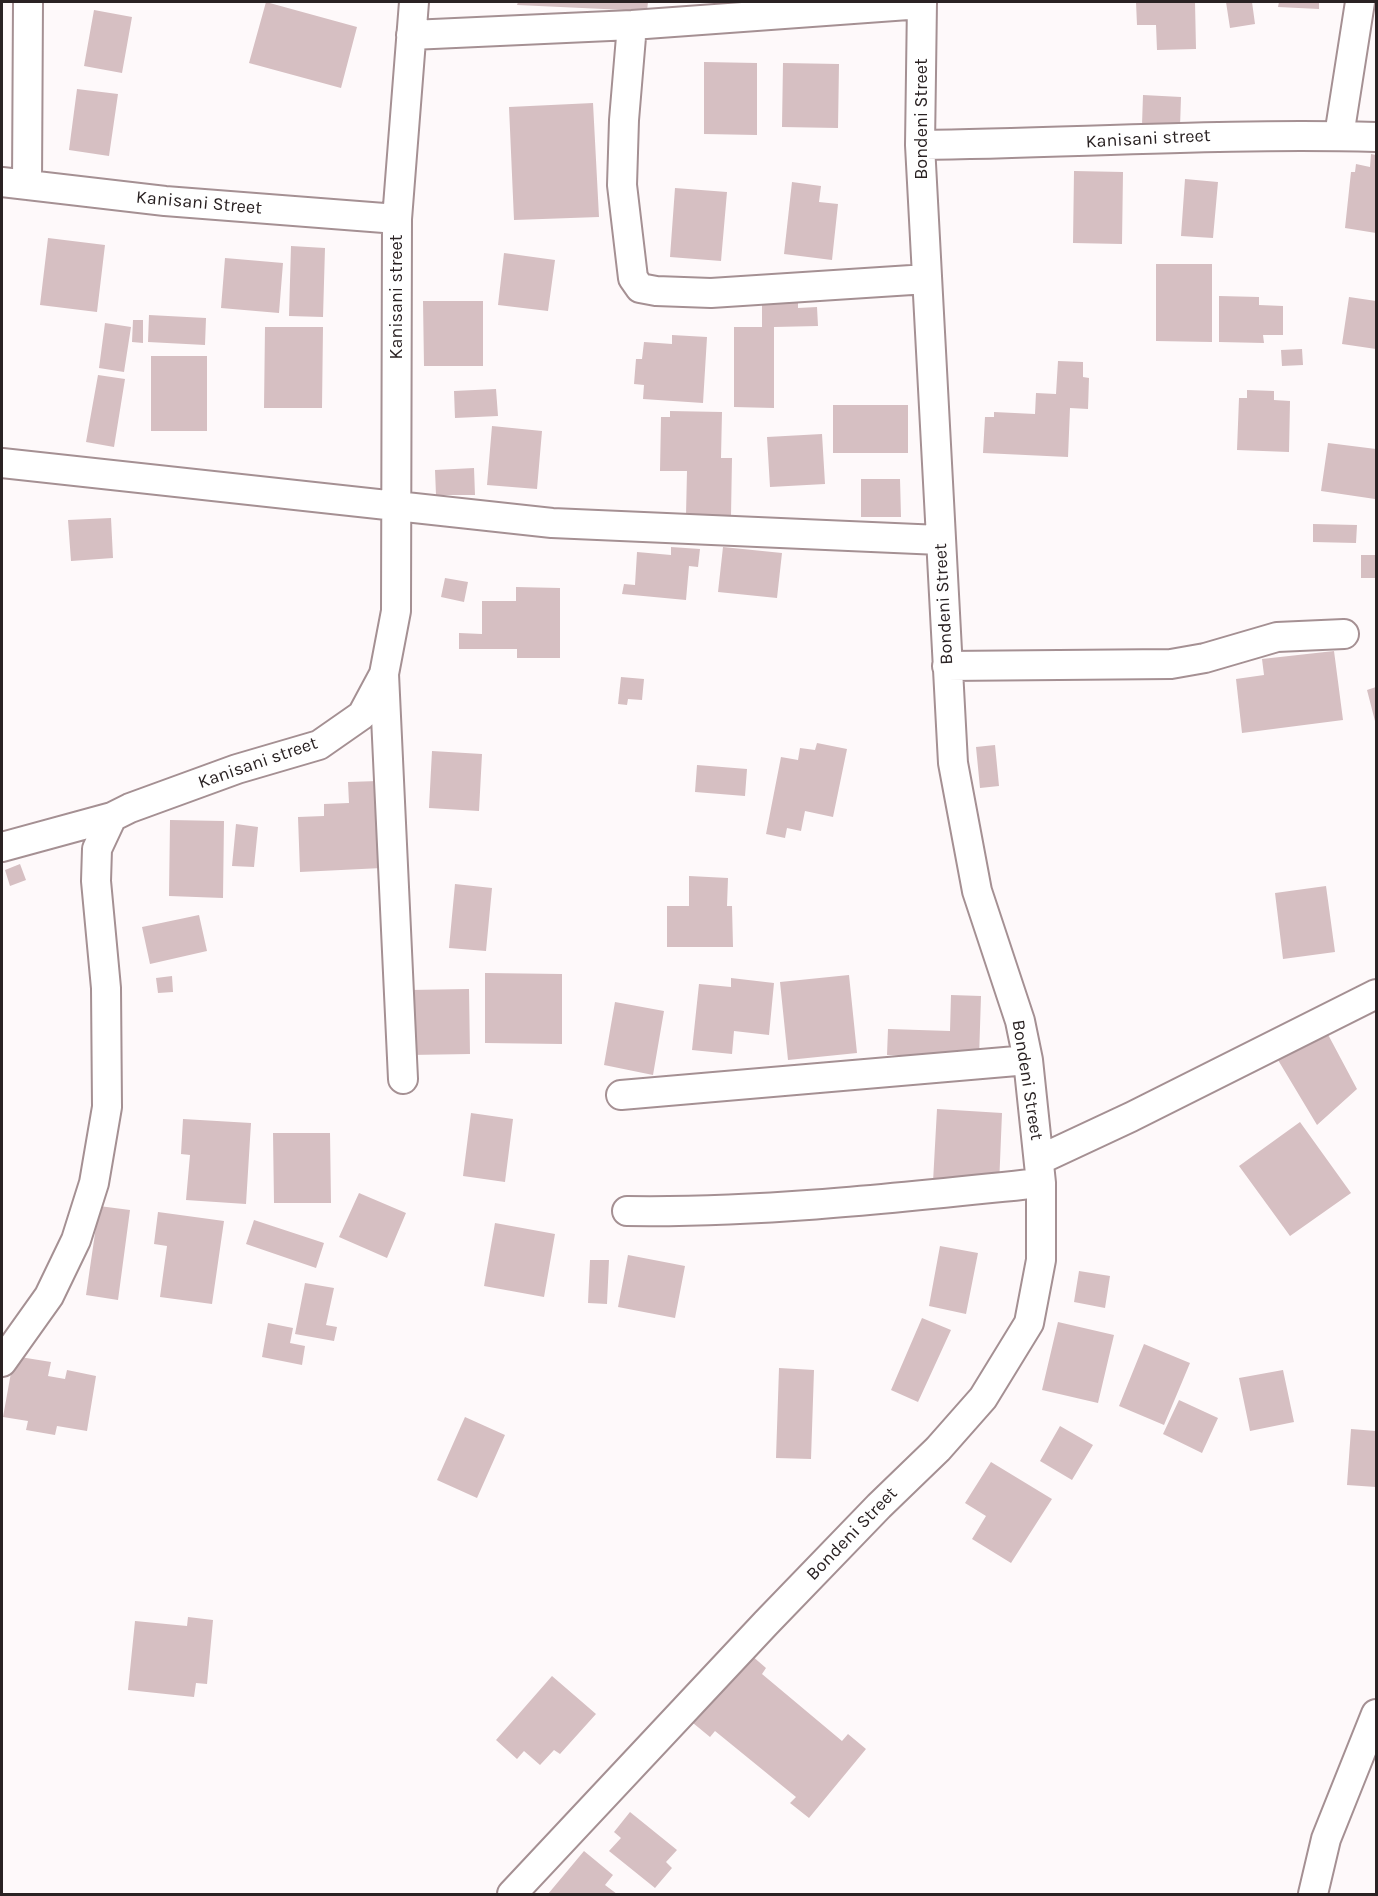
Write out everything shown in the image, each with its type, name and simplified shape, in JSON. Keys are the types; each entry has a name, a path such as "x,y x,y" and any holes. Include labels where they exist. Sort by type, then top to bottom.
{"street":[{"path":"14,184 28,2"},
{"name":"Kanisani street","path":"2,847 112,818 130,808 237,769 319,745 362,716 384,674 396,611 394,505 397,219 414,2"},
{"path":"1339,136 1360,2"},
{"path":"411,35 632,25 922,3"},
{"name":"Bondeni Street","path":"513,1894 774,1615 879,1506 938,1449 983,1398 1029,1323 1041,1260 1040,1171 1028,1060 1020,1021 976,891 953,763 920,145 922,3"},
{"path":"632,25 624,120 622,185 633,278 640,288 656,291 711,292 927,279"},
{"name":"Kanisani street","path":"920,145 1090,142 1197,135 1377,137"},
{"name":"Kanisani Street","path":"14,184 165,201 397,219"},
{"path":"2,463 552,523 940,540"},
{"path":"947,666 1171,664 1205,658 1277,637 1344,634"},
{"path":"384,674 403,1079"},
{"path":"2,1362 49,1296 76,1240 94,1183 107,1107 106,988 96,881 98,849 112,818"},
{"path":"627,1211 686,1212 808,1205 1040,1171 1131,1117 1377,994"},
{"path":"621,1095 1028,1060"},
{"path":"1313,1894 1326,1839 1377,1714"}],"building":[{"path":"266,2 357,27 341,88 249,63"},
{"path":"518,2 648,2 647,11 517,5"},
{"path":"1136,2 1195,2 1196,49 1157,50 1156,25 1137,25"},
{"path":"1226,2 1252,2 1255,24 1230,28"},
{"path":"1279,2 1319,2 1319,9 1278,7"},
{"path":"94,10 132,17 122,73 84,66"},
{"path":"704,62 757,63 757,135 704,134"},
{"path":"783,63 839,64 838,128 782,127"},
{"path":"77,89 118,94 109,156 69,150"},
{"path":"1143,95 1181,97 1180,127 1142,125"},
{"path":"593,103 599,217 514,220 509,107"},
{"path":"1371,154 1376,155 1376,233 1345,228 1351,172 1355,172 1356,164 1370,167"},
{"path":"1074,171 1123,172 1122,244 1073,243"},
{"path":"1185,179 1218,182 1213,238 1181,236"},
{"path":"792,182 821,186 819,202 838,204 832,260 784,254"},
{"path":"675,188 727,192 721,261 670,257"},
{"path":"48,238 105,245 97,312 40,305"},
{"path":"291,246 325,248 323,317 289,316"},
{"path":"504,253 555,260 548,311 498,305"},
{"path":"225,258 283,263 279,313 221,308"},
{"path":"1156,264 1212,264 1212,342 1156,341"},
{"path":"1219,296 1259,297 1259,305 1283,306 1283,335 1263,335 1264,343 1219,342"},
{"path":"798,297 798,308 817,307 818,326 774,327 774,408 734,407 734,327 762,327 762,298"},
{"path":"1349,297 1376,301 1376,349 1342,344"},
{"path":"423,301 483,301 483,366 424,366"},
{"path":"149,315 206,318 205,345 148,342"},
{"path":"133,320 143,320 143,343 132,342"},
{"path":"105,323 131,327 124,372 99,368"},
{"path":"265,327 323,327 322,408 264,408"},
{"path":"672,335 707,337 703,403 643,399 644,385 634,384 636,359 642,359 644,342 672,344"},
{"path":"1302,349 1303,365 1282,366 1281,350"},
{"path":"151,356 207,356 207,431 151,431"},
{"path":"1058,361 1083,362 1083,377 1089,378 1088,409 1070,408 1068,457 983,453 985,417 994,417 994,412 1035,414 1036,393 1056,394"},
{"path":"98,375 125,379 114,447 86,442"},
{"path":"496,389 498,416 455,418 454,391"},
{"path":"1247,390 1274,391 1274,400 1290,401 1289,452 1237,450 1239,398 1247,398"},
{"path":"833,405 908,405 908,453 833,453"},
{"path":"670,411 722,412 721,458 732,458 731,516 686,515 687,471 660,471 661,417 670,417"},
{"path":"492,426 542,431 537,489 487,485"},
{"path":"822,434 825,484 770,487 767,437"},
{"path":"1328,443 1376,449 1375,499 1321,491"},
{"path":"474,468 475,495 436,495 435,470"},
{"path":"861,479 900,479 901,517 861,517"},
{"path":"111,518 113,558 71,561 68,520"},
{"path":"1313,524 1357,525 1356,543 1313,542"},
{"path":"671,547 700,549 698,567 689,566 686,600 622,594 624,584 635,585 637,552 671,555"},
{"path":"723,547 782,553 777,598 718,592"},
{"path":"1361,555 1376,555 1376,578 1361,578"},
{"path":"445,578 468,582 464,602 441,597"},
{"path":"516,587 560,588 560,658 517,658 517,649 459,649 459,633 482,634 482,601 516,601"},
{"path":"1334,651 1343,720 1242,733 1236,679 1264,675 1262,659"},
{"path":"621,677 644,679 642,700 628,699 627,705 618,704"},
{"path":"1376,687 1376,725 1367,690"},
{"path":"817,743 847,749 833,817 805,811 801,831 787,828 785,838 766,834 781,757 798,760 800,748 815,750"},
{"path":"995,745 999,786 980,788 976,747"},
{"path":"432,751 482,754 479,811 429,808"},
{"path":"697,765 747,769 745,796 695,792"},
{"path":"378,781 382,868 300,872 298,817 324,816 324,804 349,803 348,782"},
{"path":"170,820 224,821 223,898 169,896"},
{"path":"236,824 258,827 254,867 232,866"},
{"path":"20,864 26,880 10,886 5,870"},
{"path":"689,876 728,878 727,906 732,906 733,947 667,947 667,906 689,906"},
{"path":"455,884 492,888 486,951 449,948"},
{"path":"1326,886 1335,952 1283,959 1275,893"},
{"path":"199,915 207,951 150,964 142,927"},
{"path":"485,973 562,974 562,1044 485,1043"},
{"path":"849,975 857,1053 788,1060 780,982"},
{"path":"172,976 173,992 158,993 156,978"},
{"path":"731,978 774,983 769,1035 734,1031 732,1054 692,1050 699,984 731,987"},
{"path":"469,989 470,1054 410,1055 409,990"},
{"path":"951,995 981,996 979,1058 887,1055 888,1029 950,1031"},
{"path":"615,1002 664,1011 653,1075 604,1065"},
{"path":"1324,1027 1357,1089 1317,1125 1278,1060"},
{"path":"937,1109 1002,1113 999,1186 933,1182"},
{"path":"471,1113 513,1119 505,1182 463,1176"},
{"path":"183,1119 251,1123 246,1204 186,1200 190,1155 181,1154"},
{"path":"1300,1122 1351,1193 1290,1236 1239,1166"},
{"path":"273,1133 330,1133 331,1203 274,1203"},
{"path":"359,1193 406,1213 387,1258 339,1237"},
{"path":"99,1206 130,1210 118,1300 86,1295"},
{"path":"158,1212 224,1221 212,1304 160,1297 167,1246 154,1244"},
{"path":"254,1220 324,1243 316,1268 246,1244"},
{"path":"495,1223 555,1234 544,1297 484,1286"},
{"path":"940,1246 978,1253 966,1314 929,1306"},
{"path":"628,1255 685,1266 675,1318 618,1307"},
{"path":"590,1260 609,1260 607,1304 588,1303"},
{"path":"1079,1271 1110,1276 1105,1308 1074,1302"},
{"path":"305,1283 334,1288 326,1325 337,1327 334,1341 295,1334"},
{"path":"922,1318 951,1330 918,1402 891,1390"},
{"path":"1058,1322 1114,1335 1098,1403 1042,1390"},
{"path":"268,1323 293,1328 290,1343 305,1346 302,1365 262,1357"},
{"path":"1144,1344 1190,1363 1164,1425 1119,1406"},
{"path":"14,1356 51,1362 48,1376 65,1379 67,1370 96,1376 87,1431 57,1426 55,1435 26,1430 28,1421 3,1417"},
{"path":"779,1368 814,1370 811,1459 776,1458"},
{"path":"1283,1370 1294,1422 1250,1431 1239,1378"},
{"path":"1179,1400 1218,1418 1202,1453 1163,1434"},
{"path":"465,1417 505,1435 477,1498 437,1480"},
{"path":"1060,1426 1093,1445 1072,1480 1040,1461"},
{"path":"1351,1429 1376,1431 1376,1487 1347,1485"},
{"path":"991,1462 1052,1499 1011,1563 972,1539 986,1516 965,1503"},
{"path":"188,1617 213,1620 207,1684 196,1683 194,1697 128,1690 135,1621 187,1626"},
{"path":"751,1655 766,1668 762,1674 842,1741 848,1734 866,1749 809,1818 790,1803 796,1797 715,1731 710,1737 693,1723"},
{"path":"552,1676 596,1714 560,1754 554,1750 540,1765 524,1751 517,1759 496,1740"},
{"path":"630,1812 677,1850 666,1862 672,1868 655,1888 609,1851 621,1838 614,1832"},
{"path":"584,1851 613,1875 605,1885 617,1894 548,1894"}]}
